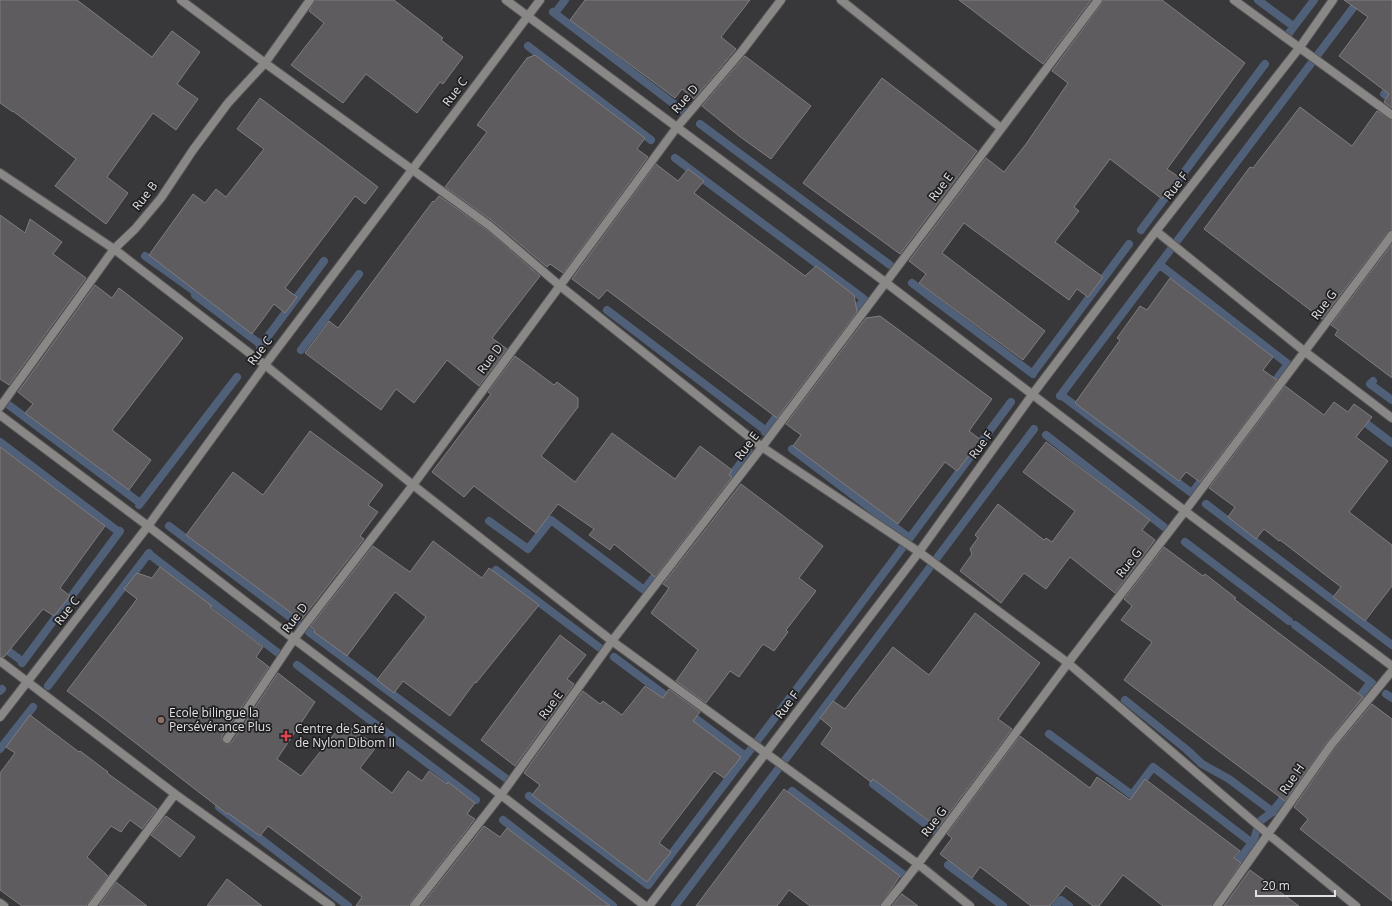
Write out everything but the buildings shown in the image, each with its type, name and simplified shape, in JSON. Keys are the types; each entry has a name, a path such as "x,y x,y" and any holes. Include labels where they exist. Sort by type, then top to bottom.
{"street":[{"path":"181,0 265,63 490,226 559,285 762,447 918,552 1068,663 1268,834 1356,906"},
{"name":"Rue B","path":"0,408 114,249 135,229 161,198 193,150 228,103 265,63 310,0"},
{"path":"506,0 885,282 1185,511 1392,666"},
{"name":"Rue C","path":"0,717 148,526 265,365 540,0"},
{"name":"Rue D","path":"227,739 294,639 413,485 677,127 742,51 781,0"},
{"path":"841,0 1001,128"},
{"name":"Rue E","path":"414,906 501,795 612,641 762,447 1098,0"},
{"path":"1234,0 1392,114"},
{"name":"Rue F","path":"649,906 918,552 1032,394 1156,231 1300,47 1334,0"},
{"path":"0,172 114,249 265,365 413,485 612,641 918,864 970,906"},
{"path":"1156,231 1304,351 1392,418"},
{"name":"Rue G","path":"885,906 1068,663 1185,511 1392,235"},
{"path":"0,415 148,526 645,906"},
{"path":"0,661 176,794 331,906"},
{"name":"Rue H","path":"1217,906 1331,745 1392,671"},
{"path":"92,906 176,794"},
{"path":"0,903 4,906"}],"waterway":[{"path":"555,13 565,0"},
{"path":"1258,0 1293,26"},
{"path":"1289,33 1314,0"},
{"path":"1060,396 1359,0"},
{"path":"553,12 687,114"},
{"path":"528,46 651,140"},
{"path":"1141,230 1265,64"},
{"path":"1384,94 1392,100"},
{"path":"700,124 890,265"},
{"path":"675,158 864,299 850,318"},
{"path":"1033,373 1129,244"},
{"path":"145,256 197,293 195,295 260,344"},
{"path":"260,347 324,261"},
{"path":"1160,265 1288,364 1270,388"},
{"path":"301,350 359,274"},
{"path":"912,283 1033,374"},
{"path":"607,310 765,430"},
{"path":"139,505 237,377"},
{"path":"1373,381 1370,384 1392,400"},
{"path":"1061,395 1193,494"},
{"path":"529,796 648,885 842,629 1011,402"},
{"path":"6,403 140,503"},
{"path":"765,432 782,409"},
{"path":"1367,424 1392,443"},
{"path":"675,906 1034,429"},
{"path":"1046,435 1164,527"},
{"path":"0,442 119,532"},
{"path":"792,449 908,537"},
{"path":"725,484 749,452"},
{"path":"1192,493 1214,463"},
{"path":"1206,504 1392,645"},
{"path":"489,521 528,549 551,520 644,590 661,568"},
{"path":"169,526 298,623"},
{"path":"22,663 120,531"},
{"path":"1185,542 1289,621"},
{"path":"48,686 149,553"},
{"path":"149,554 278,653"},
{"path":"496,570 600,648"},
{"path":"1295,625 1372,683"},
{"path":"309,632 508,780"},
{"path":"0,645 22,661"},
{"path":"614,657 673,701"},
{"path":"297,665 476,800"},
{"path":"1355,703 1370,683"},
{"path":"1386,694 1392,698"},
{"path":"1125,700 1186,749 1202,764 1229,779 1273,812"},
{"path":"0,749 33,707"},
{"path":"687,712 744,755"},
{"path":"1049,734 1132,795 1153,767 1252,843"},
{"path":"873,784 936,832"},
{"path":"792,791 904,875"},
{"path":"1231,870 1254,840 1259,822 1271,813 1289,791"},
{"path":"219,807 348,906"},
{"path":"503,820 613,906"},
{"path":"948,865 1003,906"},
{"path":"1056,906 1061,900 1069,906"}],"place":[{"name":"Ecole bilingue la Persévérance Plus","path":"161,720"},
{"name":"Centre de Santé de Nylon Dibom II","path":"286,736"}]}
